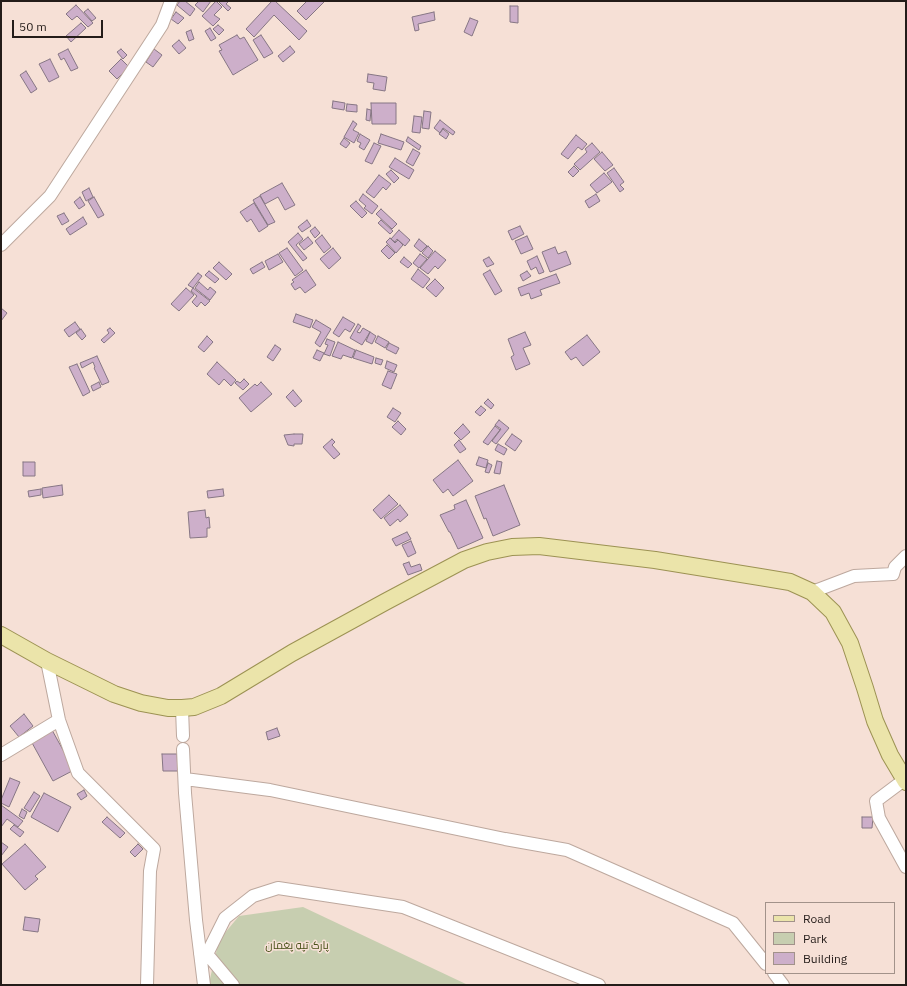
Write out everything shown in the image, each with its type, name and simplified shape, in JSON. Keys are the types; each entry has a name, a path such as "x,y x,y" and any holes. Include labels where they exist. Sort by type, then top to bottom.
{"main road":[{"path":"1,635 47,661 114,694 141,703 168,708 194,707 221,696 292,654 464,560 487,552 512,547 539,546 655,560 790,582 812,592 833,612 850,643 875,721 890,755 905,781"}],"street":[{"path":"1,245 50,196 162,25 171,1"},
{"path":"812,592 854,576 893,574 895,567 906,556"},
{"path":"47,661 59,720 78,773 154,849 150,871 147,985"},
{"path":"182,708 183,736"},
{"path":"1,755 59,720"},
{"path":"183,749 196,920 203,954 204,985"},
{"path":"185,779 270,790 505,839 567,850 733,923 765,963"},
{"path":"905,781 876,802 879,818 906,867"},
{"path":"203,954 225,918 253,896 278,888 403,907 599,985"},
{"path":"203,954 234,985"},
{"path":"775,974 783,985"}],"green space":[{"name":"پارک تپهِ پغمان","path":"303,907 468,985 210,985 209,983 219,940 239,916"}],"building":[{"path":"180,1 185,1 195,9 190,16 177,5"},
{"path":"199,1 211,1 203,12 195,5"},
{"path":"216,1 222,7 214,15 220,19 213,26 202,16"},
{"path":"218,1 229,1 226,4 231,8 228,11"},
{"path":"272,1 275,1 307,31 299,40 274,15 254,37 246,29"},
{"path":"307,1 325,1 306,20 297,11"},
{"path":"76,5 93,23 88,27 77,16 72,20 66,14"},
{"path":"510,6 518,6 518,23 510,22"},
{"path":"88,9 96,18 92,21 84,12"},
{"path":"176,12 184,18 178,24 171,19"},
{"path":"434,12 435,20 418,24 419,30 415,31 412,17"},
{"path":"470,18 478,21 472,36 464,32"},
{"path":"81,23 86,28 71,42 66,36"},
{"path":"218,25 224,30 219,35 213,29"},
{"path":"210,28 216,38 211,41 205,31"},
{"path":"191,30 194,39 189,41 186,32"},
{"path":"237,35 240,39 244,37 258,60 233,75 219,51 222,50 219,45"},
{"path":"261,35 273,53 264,58 253,40"},
{"path":"179,40 186,48 179,54 172,46"},
{"path":"290,46 295,52 283,62 278,56"},
{"path":"68,49 78,68 71,71 64,58 61,60 58,54"},
{"path":"121,49 127,55 123,59 117,52"},
{"path":"154,49 162,55 153,67 146,62"},
{"path":"50,59 59,77 49,82 39,64"},
{"path":"121,59 129,67 117,79 109,71"},
{"path":"26,71 37,89 31,93 20,75"},
{"path":"368,74 387,77 385,91 373,89 374,83 367,82"},
{"path":"333,101 345,103 344,110 332,108"},
{"path":"371,103 396,103 396,124 372,124"},
{"path":"347,104 357,105 357,112 346,111"},
{"path":"367,109 371,110 370,121 366,120"},
{"path":"424,111 431,112 429,129 422,128"},
{"path":"414,116 422,117 420,133 412,132"},
{"path":"440,120 455,132 453,135 443,128 440,133 434,128"},
{"path":"353,121 357,124 353,130 359,133 354,143 344,137"},
{"path":"443,129 449,134 446,139 439,134"},
{"path":"360,134 370,140 364,150 359,147 361,143 357,141"},
{"path":"381,134 404,142 401,150 378,143"},
{"path":"576,135 587,144 582,150 578,147 568,159 561,154"},
{"path":"408,137 421,146 419,150 406,141"},
{"path":"344,138 350,143 346,148 340,144"},
{"path":"374,143 381,146 372,164 365,161"},
{"path":"592,143 600,152 580,170 574,164 587,152 585,149"},
{"path":"413,149 420,153 413,166 406,162"},
{"path":"602,152 613,165 605,171 594,159"},
{"path":"395,158 414,170 409,179 389,167"},
{"path":"574,166 579,171 573,177 568,172"},
{"path":"614,168 624,182 620,185 624,189 620,192 607,173"},
{"path":"391,170 399,178 394,183 386,174"},
{"path":"604,173 612,182 597,193 590,185"},
{"path":"379,175 391,184 386,190 383,187 374,198 366,192"},
{"path":"282,183 295,205 285,210 278,197 265,204 260,195"},
{"path":"89,188 93,197 86,201 82,192"},
{"path":"363,194 378,206 372,214 364,208 366,206 359,200"},
{"path":"596,194 600,201 589,208 585,201"},
{"path":"260,196 275,222 268,225 253,200"},
{"path":"80,197 85,205 79,209 74,202"},
{"path":"94,197 104,215 98,218 88,201"},
{"path":"356,201 367,213 362,218 350,206"},
{"path":"254,203 268,226 259,232 251,219 247,222 240,212"},
{"path":"381,209 397,224 392,229 376,214"},
{"path":"64,213 69,221 62,225 57,216"},
{"path":"83,217 87,224 70,235 66,229"},
{"path":"307,220 311,226 302,232 298,227"},
{"path":"381,220 393,231 390,234 378,223"},
{"path":"520,226 524,234 512,240 508,231"},
{"path":"315,227 320,233 315,238 310,231"},
{"path":"399,230 410,240 405,246 397,239 395,242 391,239"},
{"path":"298,233 303,239 296,245 307,258 303,261 288,242"},
{"path":"322,235 331,247 324,253 315,241"},
{"path":"527,236 533,249 521,254 515,241"},
{"path":"308,237 313,243 304,250 299,244"},
{"path":"390,238 395,243 398,240 403,245 396,253 386,242"},
{"path":"419,239 427,246 421,252 414,246"},
{"path":"387,245 395,253 389,259 381,251"},
{"path":"428,246 433,251 428,258 422,253"},
{"path":"555,247 558,254 566,251 571,264 550,272 542,252"},
{"path":"287,248 303,270 295,276 279,253"},
{"path":"333,248 341,258 329,269 320,259"},
{"path":"435,251 446,260 438,269 435,266 428,274 420,268"},
{"path":"278,254 283,262 269,270 265,261"},
{"path":"420,254 427,259 419,268 413,263"},
{"path":"537,256 544,272 539,274 536,267 531,270 527,261"},
{"path":"404,257 412,264 408,268 400,262"},
{"path":"489,257 494,264 487,267 483,260"},
{"path":"219,262 232,274 226,280 213,268"},
{"path":"262,262 265,267 253,274 250,269"},
{"path":"418,269 430,279 423,288 411,279"},
{"path":"306,270 316,285 305,293 300,287 295,290 291,284 294,282 292,280"},
{"path":"490,270 502,291 495,295 483,274"},
{"path":"209,271 219,279 215,283 205,275"},
{"path":"527,271 531,276 523,281 520,275"},
{"path":"198,273 202,276 193,288 188,285"},
{"path":"556,274 560,283 540,290 542,295 531,299 529,293 521,296 518,288"},
{"path":"435,279 444,288 436,297 426,288"},
{"path":"199,282 208,290 210,287 216,292 210,300 195,288"},
{"path":"186,288 194,295 179,311 171,304"},
{"path":"193,288 210,301 205,306 201,302 197,307 192,302 197,296 191,291"},
{"path":"1,308 7,313 1,321"},
{"path":"296,314 313,320 310,328 293,322"},
{"path":"343,317 355,324 350,332 345,329 339,337 333,333"},
{"path":"316,320 331,329 320,347 315,343 321,332 312,327"},
{"path":"75,322 80,329 69,337 64,330"},
{"path":"358,324 361,326 357,332 360,333 363,328 370,332 362,345 350,338"},
{"path":"110,328 115,333 104,343 101,340 109,333 107,330"},
{"path":"81,329 86,336 82,340 76,333"},
{"path":"370,332 376,336 372,344 366,341"},
{"path":"525,332 531,345 523,348 530,364 516,370 511,357 514,355 508,339"},
{"path":"587,335 600,352 583,366 576,357 571,360 565,352"},
{"path":"207,336 213,342 204,352 198,347"},
{"path":"378,336 389,342 385,348 375,342"},
{"path":"327,339 335,342 330,356 324,354 328,345 325,344"},
{"path":"338,342 355,350 352,358 343,355 341,359 332,356"},
{"path":"389,343 399,348 396,354 386,349"},
{"path":"275,345 281,349 273,361 267,357"},
{"path":"317,350 324,353 320,361 313,358"},
{"path":"356,350 374,357 372,364 353,358"},
{"path":"97,356 109,382 102,385 94,368 93,362 82,368 80,363"},
{"path":"376,358 383,360 381,365 375,363"},
{"path":"387,361 397,365 394,372 385,368"},
{"path":"217,362 236,380 231,386 224,379 219,385 207,374"},
{"path":"77,364 90,392 83,396 69,367"},
{"path":"388,371 397,374 391,389 382,385"},
{"path":"244,379 249,384 243,390 235,383 237,381 240,383"},
{"path":"99,382 101,387 93,391 91,386"},
{"path":"261,382 272,394 251,412 239,398 255,384 257,386"},
{"path":"293,390 302,401 295,407 286,397"},
{"path":"488,399 494,405 491,409 484,403"},
{"path":"481,406 486,410 480,416 475,412"},
{"path":"393,408 401,413 395,422 387,417"},
{"path":"499,420 509,428 496,444 492,441 501,429 495,425"},
{"path":"398,421 406,429 401,435 392,427"},
{"path":"463,424 470,432 461,440 454,433"},
{"path":"495,426 500,430 488,445 483,442"},
{"path":"303,434 302,444 294,444 294,446 288,445 284,435"},
{"path":"512,434 522,441 515,451 505,444"},
{"path":"332,439 335,442 332,445 340,454 334,459 323,447"},
{"path":"459,440 466,449 460,453 454,445"},
{"path":"498,444 507,449 504,455 495,450"},
{"path":"479,457 488,460 486,468 476,465"},
{"path":"458,460 473,481 453,496 448,489 443,493 433,480"},
{"path":"497,461 502,462 500,474 494,473"},
{"path":"23,462 35,462 35,476 23,476"},
{"path":"488,463 492,465 489,473 485,472"},
{"path":"62,485 63,495 43,498 42,488"},
{"path":"504,485 520,525 493,536 486,518 484,519 475,496"},
{"path":"41,489 41,495 29,497 28,491"},
{"path":"223,489 224,496 208,498 207,491"},
{"path":"389,495 398,504 381,519 373,510"},
{"path":"466,500 483,538 458,549 440,515 455,509 454,505"},
{"path":"400,505 408,515 400,522 398,519 390,526 384,518"},
{"path":"205,510 206,518 209,517 210,528 207,528 207,537 190,538 188,512"},
{"path":"407,532 411,539 396,546 392,539"},
{"path":"411,541 416,553 408,557 402,545"},
{"path":"409,562 411,567 420,564 422,570 408,575 403,564"},
{"path":"24,714 33,726 19,737 10,726"},
{"path":"277,728 280,736 268,740 266,732"},
{"path":"52,730 74,770 53,781 31,741"},
{"path":"162,754 177,754 178,771 163,771"},
{"path":"10,778 20,782 9,807 1,803 1,800"},
{"path":"84,790 87,796 81,800 77,794"},
{"path":"34,792 40,796 30,812 24,808"},
{"path":"44,793 71,807 58,832 31,817"},
{"path":"1,805 23,821 18,827 7,819 1,827"},
{"path":"22,809 27,812 24,819 19,816"},
{"path":"107,817 125,833 120,838 102,822"},
{"path":"862,817 873,817 872,828 862,828"},
{"path":"14,825 24,832 20,837 10,829"},
{"path":"1,842 8,847 1,856"},
{"path":"25,844 46,867 35,876 38,879 25,890 2,864"},
{"path":"138,844 143,849 135,857 130,852"},
{"path":"25,917 40,919 38,932 23,930"}]}
